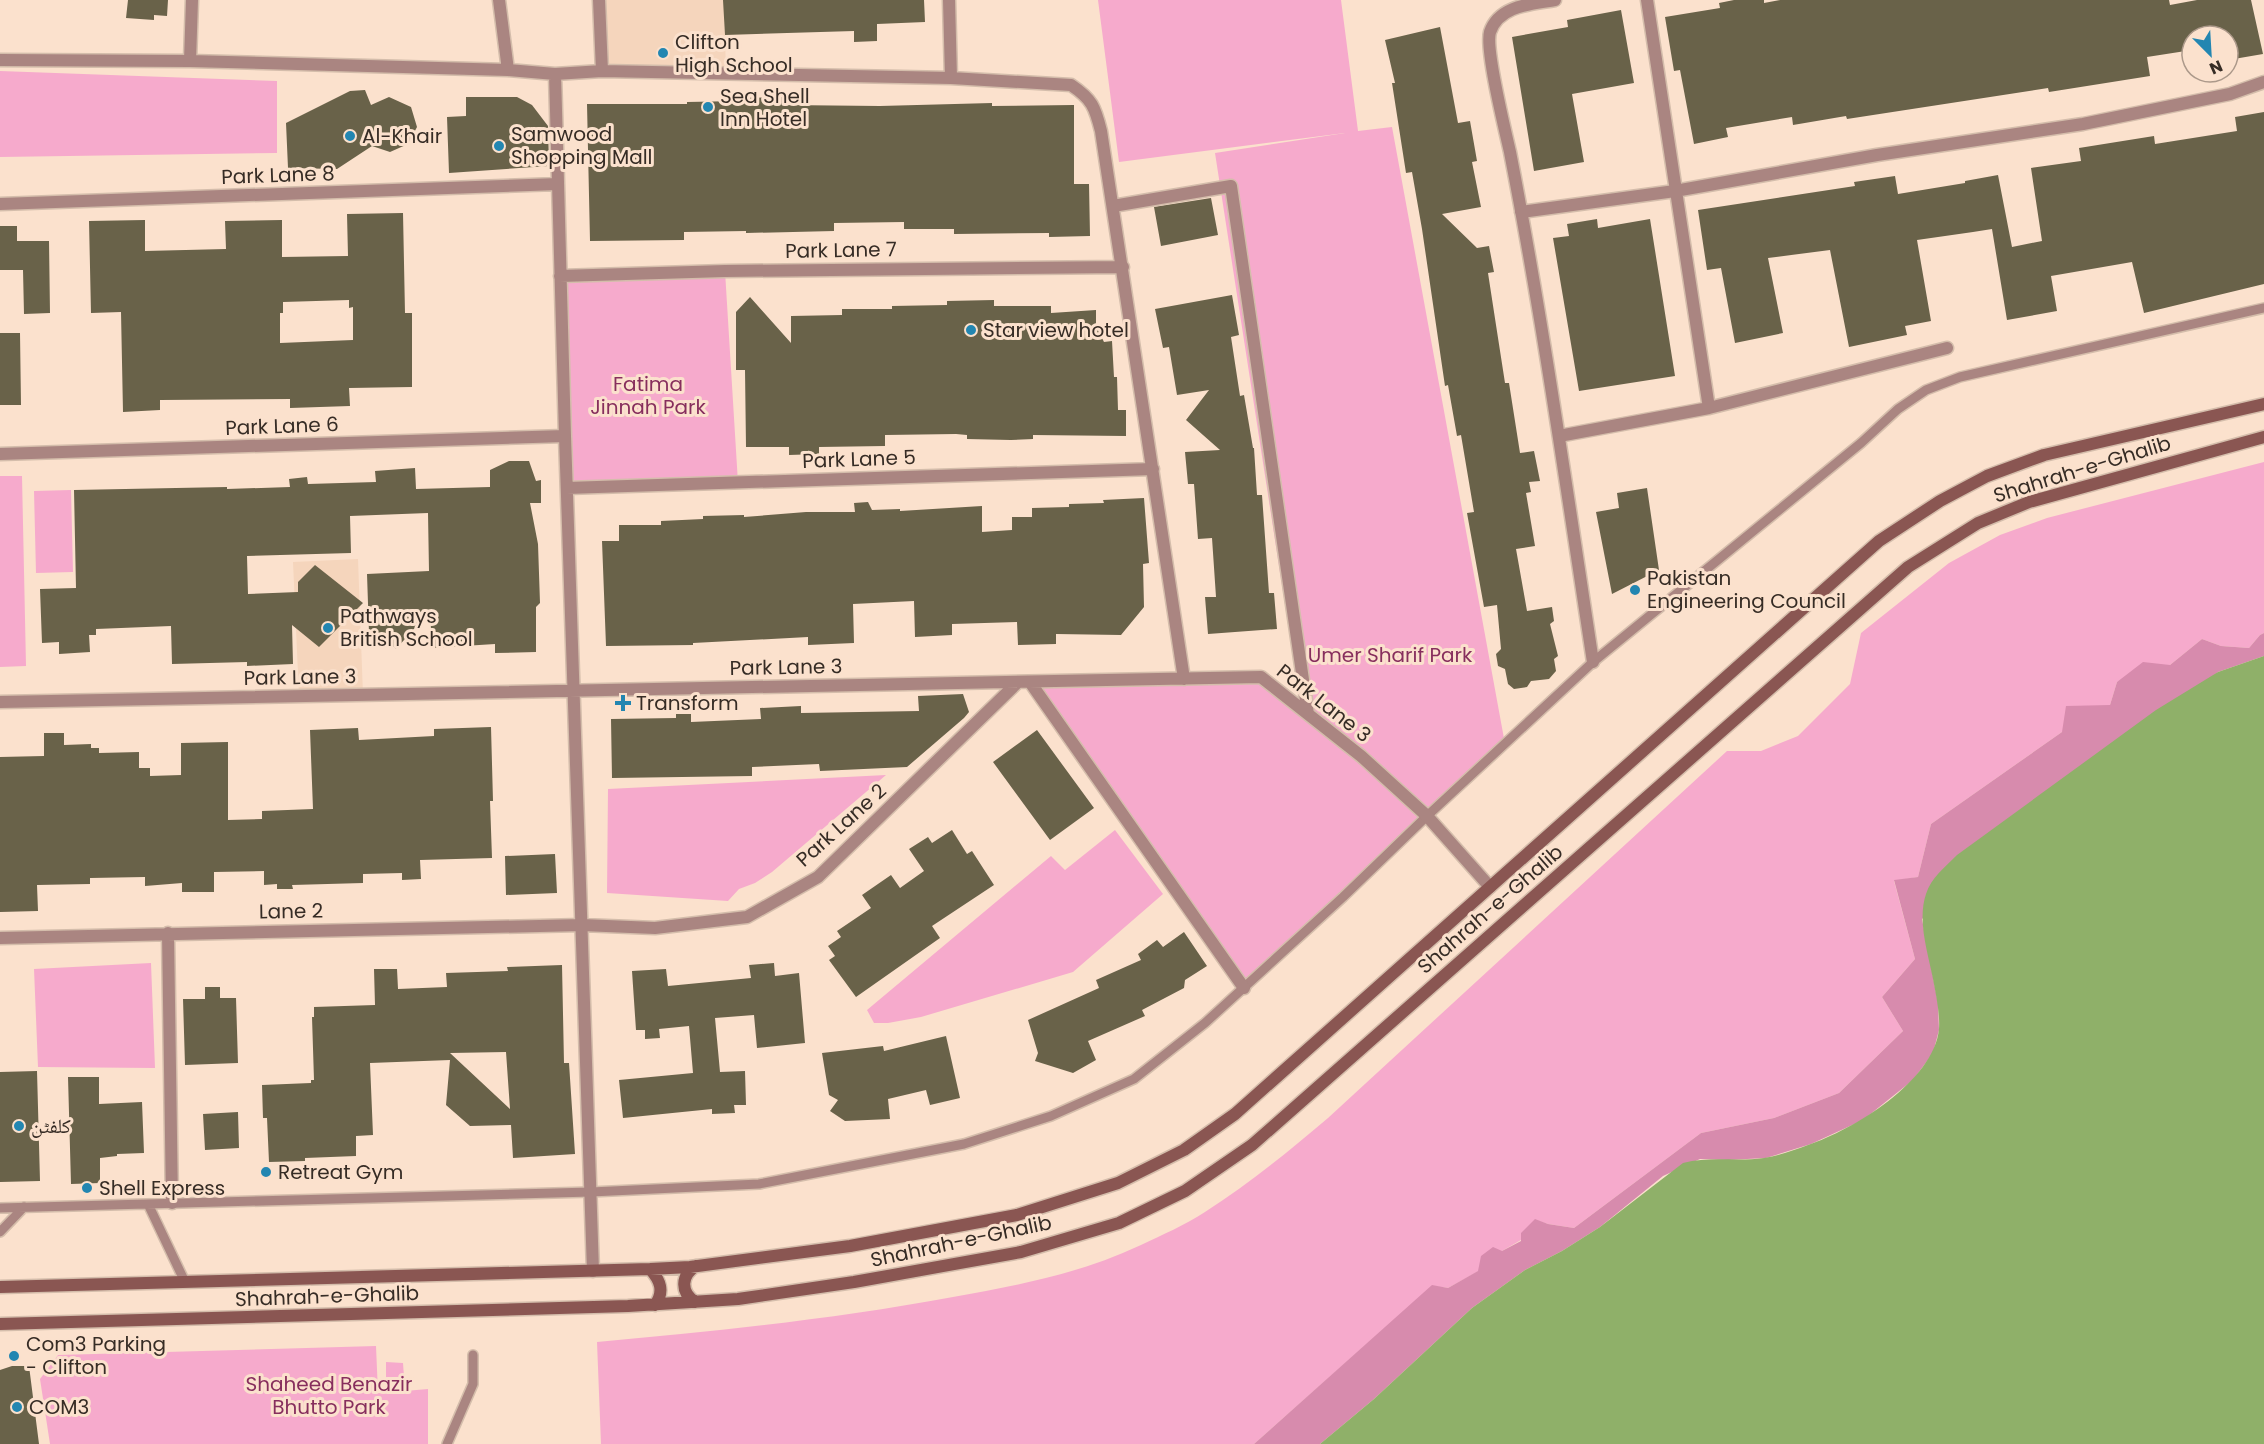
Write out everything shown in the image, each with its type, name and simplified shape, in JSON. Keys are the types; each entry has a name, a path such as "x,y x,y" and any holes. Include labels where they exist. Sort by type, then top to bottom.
{"main road":[{"name":"Shahrah-e-Ghalib","path":"0,1287 593,1271 696,1266 850,1246 1017,1215 1118,1183 1185,1150 1235,1114 1879,541 1940,501 1987,476 2044,455 2264,404"},
{"name":"Shahrah-e-Ghalib","path":"0,1324 655,1305 738,1299 854,1282 1021,1252 1119,1223 1185,1191 1252,1145 1908,567 1978,523 2029,502 2264,437"},
{"path":"695,1302 686,1293 684,1280 690,1269 696,1266"},
{"path":"650,1269 656,1275 661,1287 661,1294 655,1305"}],"street":[{"path":"190,61 192,0"},
{"path":"499,0 508,70"},
{"path":"599,0 602,71"},
{"path":"949,0 951,78"},
{"path":"1555,0 1504,12 1494,23 1489,35 1521,212 1593,662"},
{"path":"1647,0 1709,408"},
{"path":"0,60 190,61 508,70 555,74 602,71 951,78 1071,85 1086,94 1095,107 1101,131 1184,679"},
{"path":"555,74 593,1271"},
{"path":"1521,212 1675,190 1877,155 2083,124 2230,94 2264,82"},
{"name":"Park Lane 8","path":"0,204 558,184"},
{"path":"1113,206 1231,186 1308,714"},
{"name":"Park Lane 7","path":"560,276 726,271 1123,267"},
{"path":"1558,436 1709,408 1947,348"},
{"name":"Park Lane 6","path":"0,454 565,436"},
{"name":"Park Lane 5","path":"567,488 1153,469"},
{"name":"Park Lane 3","path":"0,702 1261,677 1361,756 1427,816 1490,887"},
{"path":"1024,682 1244,988"},
{"name":"Park Lane 2","path":"582,925 655,928 747,917 798,889 818,877 1024,682"},
{"name":"Lane 2","path":"0,938 582,925"},
{"path":"168,933 172,1203"}],"lane":[{"path":"0,1208 591,1192 759,1184 964,1144 1051,1116 1134,1079 1205,1023 1593,662 1852,450 1898,409 1926,390 1960,377 2264,308"},
{"path":"148,1204 185,1282"},
{"path":"0,1232 24,1207"},
{"path":"447,1444 473,1384 473,1355"}],"shaded area":[{"name":"Clifton High School","path":"599,0 724,0 726,73 602,71"},
{"name":"Pathways British School","path":"358,559 363,695 299,696 293,562"},
{"path":"2264,633 2264,656 2218,672 1922,919 1938,1003 1939,1030 1933,1053 1913,1080 1863,1120 1811,1144 1766,1158 1700,1159 1663,1176 1600,1227 1562,1251 1525,1270 1472,1308 1374,1399 1320,1444 1254,1444 1432,1285 1448,1288 1478,1271 1481,1256 1493,1247 1502,1251 1521,1241 1521,1233 1535,1219 1548,1224 1574,1228 1701,1133 1774,1118 1839,1093 1903,1031 1882,997 1915,959 1894,880 1918,877 1931,824 2062,732 2066,706 2110,705 2117,682 2143,662 2170,665 2202,639 2221,646 2249,648"},
{"path":"2264,656 2264,1444 1320,1444 1374,1399 1472,1308 1525,1270 1562,1251 1600,1227 1683,1163 1703,1160 1754,1159 1781,1154 1847,1128 1888,1101 1923,1067 1934,1048 1939,1029 1938,1004 1924,937 1923,915 1926,894 1939,873 1957,855 2156,710 2218,672"}],"green space":[{"name":"Umer Sharif Park","path":"1098,0 1341,0 1358,131 1392,127 1505,744 1249,983 1036,682 1261,677 1301,708 1215,153 1345,133 1119,162"},
{"path":"0,71 277,81 277,153 0,157"},
{"name":"Fatima Jinnah Park","path":"725,271 738,483 567,488 560,276"},
{"path":"2264,462 2264,633 2249,648 2221,646 2202,639 2170,665 2117,682 2110,705 2062,732 1931,824 1918,877 1894,881 1915,959 1882,997 1903,1031 1839,1093 1774,1118 1701,1133 1574,1228 1535,1220 1521,1240 1502,1251 1479,1271 1448,1288 1432,1286 1254,1444 601,1444 597,1342 820,1318 1002,1288 1095,1264 1141,1245 1197,1217 1253,1179 1328,1118 1727,751 1761,751 1798,736 1850,684 1861,633 1949,563 2000,535 2047,518"},
{"path":"0,476 22,476 26,666 0,667"},
{"path":"71,490 73,572 36,573 34,491"},
{"path":"886,775 772,872 755,883 739,889 728,901 607,893 608,789"},
{"path":"1115,830 1163,894 1073,972 921,1017 874,1023 867,1010 1051,856 1065,870"},
{"path":"151,963 155,1068 38,1067 34,969"},
{"name":"Shaheed Benazir Bhutto Park","path":"376,1346 378,1393 386,1392 386,1362 403,1363 405,1391 428,1389 428,1444 50,1444 40,1379 58,1355"}],"building":[{"path":"128,0 168,0 167,16 154,15 154,20 126,18"},
{"path":"723,0 924,0 925,22 877,24 877,41 854,42 854,31 725,35"},
{"path":"1734,0 1764,0 1764,3 1780,0 2169,0 2170,5 2197,0 2251,0 2263,54 2240,58 2240,24 2180,24 2180,52 2147,57 2150,76 2049,92 2048,88 1847,119 1846,116 1793,125 1792,117 1726,128 1728,137 1694,144 1680,70 1674,71 1665,17 1720,8 1719,3"},
{"path":"1621,10 1634,83 1572,94 1584,162 1534,171 1512,37 1568,27 1567,20"},
{"path":"1440,27 1458,123 1470,121 1477,161 1472,162 1481,207 1442,214 1477,248 1489,246 1494,272 1488,273 1505,383 1509,383 1520,453 1534,451 1540,481 1529,482 1531,492 1526,493 1535,546 1516,549 1527,611 1552,607 1554,621 1550,624 1558,656 1554,659 1556,671 1549,679 1531,681 1527,687 1514,689 1508,684 1505,669 1498,666 1496,654 1501,649 1497,605 1484,607 1467,513 1474,512 1461,435 1457,436 1448,385 1445,386 1422,229 1412,172 1406,173 1392,83 1395,83 1385,40"},
{"name":"Al-Khair","path":"365,90 371,105 389,97 411,107 417,127 408,144 390,152 372,146 337,169 288,168 286,123 350,91"},
{"name":"Samwood Shopping Mall","path":"466,97 517,97 532,105 548,126 549,166 449,173 447,117 466,116"},
{"path":"784,97 784,105 880,106 992,103 992,106 1074,105 1074,184 1089,184 1090,236 1049,237 1049,233 954,234 954,229 904,229 904,222 834,223 834,231 684,232 684,240 590,241 587,104 687,104 687,102 739,101 739,98"},
{"path":"2264,112 2264,284 2144,313 2132,262 2051,276 2057,311 2007,320 1992,229 1917,240 1931,321 1905,326 1907,335 1849,347 1830,250 1768,258 1783,333 1735,343 1721,268 1707,270 1698,210 1855,186 1854,182 1895,176 1898,194 1998,175 2012,247 2042,241 2031,168 2081,161 2079,148 2154,136 2155,144 2237,131 2235,117"},
{"path":"1211,198 1218,235 1161,246 1154,207"},
{"path":"403,213 405,313 412,313 412,387 349,388 350,406 290,408 290,399 160,400 160,410 123,412 121,312 91,313 89,221 145,220 145,251 226,249 225,221 282,220 282,257 348,256 347,214","holes":["349,300 349,308 353,307 353,340 280,343 280,313 283,313 283,302"]},
{"path":"1597,219 1598,228 1650,219 1675,376 1579,391 1553,238 1569,236 1567,224"},
{"path":"0,226 17,226 17,241 49,241 50,313 24,314 23,270 0,270"},
{"path":"1232,295 1239,335 1231,337 1240,396 1244,395 1254,448 1257,495 1262,495 1269,593 1274,593 1277,629 1208,634 1205,597 1216,597 1212,538 1198,539 1194,484 1188,484 1185,452 1220,450 1186,420 1209,390 1177,395 1169,347 1163,348 1155,309"},
{"path":"750,297 791,343 791,316 842,315 842,309 892,309 892,306 947,305 947,301 994,300 994,306 1051,306 1051,313 1096,310 1096,326 1104,342 1112,341 1114,377 1117,377 1118,410 1126,410 1126,436 1033,435 1033,439 1011,440 967,439 967,435 956,434 885,435 885,446 819,447 819,454 789,455 789,447 746,447 745,370 736,370 736,312"},
{"path":"0,333 20,333 21,405 0,405"},
{"path":"509,461 529,461 536,481 541,480 541,503 530,503 538,544 540,603 536,607 536,652 495,653 495,644 432,648 430,611 396,649 380,633 369,633 367,574 429,571 428,513 350,516 351,553 247,556 248,594 298,592 298,582 315,565 363,603 319,647 292,625 293,664 247,666 247,662 172,664 171,626 96,629 96,635 89,635 90,652 59,654 59,642 42,643 40,589 76,588 74,490 290,487 289,479 307,477 308,484 376,482 375,471 415,468 416,489 490,487 490,470"},
{"name":"Pakistan Engineering Council","path":"1647,488 1659,570 1612,594 1596,512 1619,508 1617,493"},
{"path":"1144,498 1149,563 1143,564 1144,607 1121,635 1056,634 1056,644 1018,645 1017,622 952,624 952,635 915,637 914,601 853,604 854,643 808,645 808,637 693,643 693,645 606,646 602,541 619,541 619,525 661,525 661,521 703,519 703,516 744,515 744,517 806,512 855,512 854,503 868,502 872,510 900,509 900,511 982,506 982,532 1012,530 1012,517 1032,517 1032,508 1069,507 1069,504"},
{"path":"963,694 969,712 907,767 820,771 819,764 752,767 752,776 612,778 611,719 676,718 676,714 691,714 691,722 761,719 760,708 801,706 801,713 919,711 918,696"},
{"path":"491,727 492,858 420,860 421,879 402,880 402,873 363,874 363,883 292,885 293,889 277,889 277,884 264,885 264,871 214,872 214,892 182,892 182,883 145,886 145,877 90,878 90,884 37,885 38,911 0,912 0,757 44,756 44,733 64,733 64,745 91,744 91,748 99,748 99,753 139,752 139,768 150,768 150,776 181,775 181,743 228,742 228,820 262,819 262,811 313,809 310,730 358,728 359,740 434,736 434,729"},
{"path":"1037,730 1094,808 1050,840 993,762"},
{"path":"952,830 967,854 972,851 994,885 932,926 940,938 856,997 829,960 835,956 828,946 841,937 837,931 871,908 862,895 891,875 900,888 924,871 909,849 928,837 932,843"},
{"path":"555,854 557,893 506,895 505,856"},
{"path":"1184,932 1207,966 1185,980 1184,988 1142,1010 1145,1016 1088,1041 1096,1060 1073,1073 1035,1061 1038,1053 1028,1020 1099,988 1096,980 1141,960 1138,954 1157,940 1163,947"},
{"path":"774,963 775,976 799,973 805,1043 757,1048 754,1015 715,1018 720,1072 745,1071 746,1105 734,1105 735,1113 712,1114 712,1109 623,1118 619,1080 693,1073 689,1026 659,1029 660,1038 645,1039 645,1030 636,1030 632,971 666,969 668,986 751,978 749,965"},
{"path":"562,965 564,1063 569,1063 575,1154 513,1158 511,1125 470,1126 446,1105 450,1060 370,1063 373,1135 356,1136 356,1156 269,1162 267,1118 263,1118 262,1085 311,1083 311,1080 314,1080 312,1017 314,1017 314,1007 375,1005 374,969 397,969 398,989 447,987 446,973 508,971 507,967","holes":["506,1052 510,1109 450,1053"]},
{"path":"205,987 220,987 220,998 236,998 238,1063 185,1065 183,999 205,999"},
{"path":"946,1036 960,1098 930,1105 926,1090 888,1099 890,1119 845,1121 830,1111 838,1100 829,1095 822,1053 883,1046 884,1051"},
{"name":"کلفٹن","path":"37,1071 40,1181 0,1182 0,1072"},
{"path":"68,1077 99,1077 99,1104 142,1102 144,1153 117,1154 117,1156 100,1158 100,1183 71,1184"},
{"path":"238,1112 239,1148 205,1150 203,1114"},
{"name":"COM3","path":"12,1366 29,1366 39,1444 0,1444 0,1370"}],"place":[{"name":"Clifton High School","path":"663,53"},
{"name":"Sea Shell Inn Hotel","path":"708,107"},
{"name":"Al-Khair","path":"350,136"},
{"name":"Samwood Shopping Mall","path":"499,146"},
{"name":"Star view hotel","path":"971,330"},
{"name":"Pakistan Engineering Council","path":"1635,590"},
{"name":"Pathways British School","path":"328,628"},
{"name":"Transform","path":"623,703"},
{"name":"کلفٹن","path":"19,1126"},
{"name":"Retreat Gym","path":"266,1172"},
{"name":"Shell Express","path":"87,1188"},
{"name":"Com3 Parking - Clifton","path":"14,1356"},
{"name":"COM3","path":"17,1407"}]}
